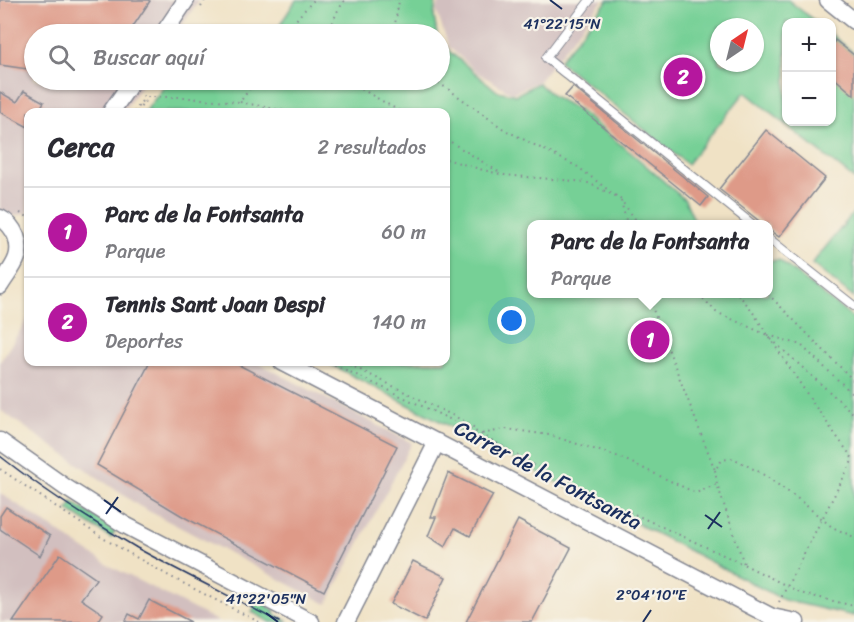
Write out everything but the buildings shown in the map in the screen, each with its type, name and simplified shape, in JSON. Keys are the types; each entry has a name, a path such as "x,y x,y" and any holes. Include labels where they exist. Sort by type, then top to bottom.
{"street":[{"path":"170,24 186,0"},
{"path":"828,0 854,21"},
{"path":"115,108 133,90"},
{"path":"2,219 24,228"},
{"path":"2,219 14,231 21,255 2,279"},
{"name":"Carrer de la Fontsanta","path":"290,366 437,442 762,617 796,622"},
{"path":"0,441 65,487 125,525 311,622"},
{"path":"346,622 437,442"}],"lane":[{"path":"590,0 546,58 746,220"},
{"path":"773,242 854,306"}],"path":[{"path":"293,24 314,0"},
{"path":"332,24 345,0"},
{"path":"395,24 400,0"},
{"path":"138,108 142,101 141,90"},
{"path":"240,102 249,90"},
{"path":"363,90 394,108"},
{"path":"449,90 505,130 578,167 620,199 635,220"},
{"path":"139,108 148,98 178,97 240,102 270,108"},
{"path":"450,141 504,175"},
{"path":"450,160 504,175 586,182 620,199 626,220"},
{"path":"649,298 716,470 717,484 745,565"},
{"path":"703,298 716,312 768,335 801,345 854,395"},
{"path":"741,298 854,460 787,586 762,617"},
{"path":"772,298 854,381"},
{"path":"768,335 854,414"},
{"path":"337,366 481,434 560,480 804,594 854,606"},
{"name":"Carrer de la Fontsanta","path":"352,366 468,423 481,434"},
{"path":"481,434 507,429 549,435 619,457 696,493 717,484"},
{"path":"716,470 722,460 733,458 761,473 797,498 832,527 854,537"},
{"path":"0,469 101,537 169,576 259,622"}],"shaded area":[{"path":"0,0 199,0 183,24 24,24 24,90 138,90 126,108 24,108 24,214 0,219"},
{"path":"441,0 603,0 539,81 512,93 478,73 450,48 450,24 441,24 436,10"},
{"path":"24,324 24,366 264,366 412,443 327,604 139,506 0,410 0,362"},
{"path":"0,493 108,565 219,622 0,622"}],"green space":[{"path":"296,0 436,0 435,24 280,24"},
{"path":"608,0 788,0 811,18 782,18 782,122 745,92 687,164 559,61"},
{"path":"836,38 854,53 854,179 788,126 836,126"},
{"path":"450,52 497,91 516,95 538,83 553,96 578,110 685,200 694,220 527,220 527,298 773,298 773,261 779,260 854,319 854,616 784,600 334,366 450,366 450,108 148,108 162,90 450,90"},
{"path":"854,212 854,298 812,264"},
{"path":"72,502 116,530 111,538 68,510"},
{"path":"258,601 275,610 273,614 289,622 270,622 252,612"}],"tram line":[{"path":"0,456 67,504 137,548 279,622"}],"place":[{"name":"Tennis Sant Joan Despi","path":"683,77"},
{"name":"Parc de la Fontsanta","path":"650,340"}]}
